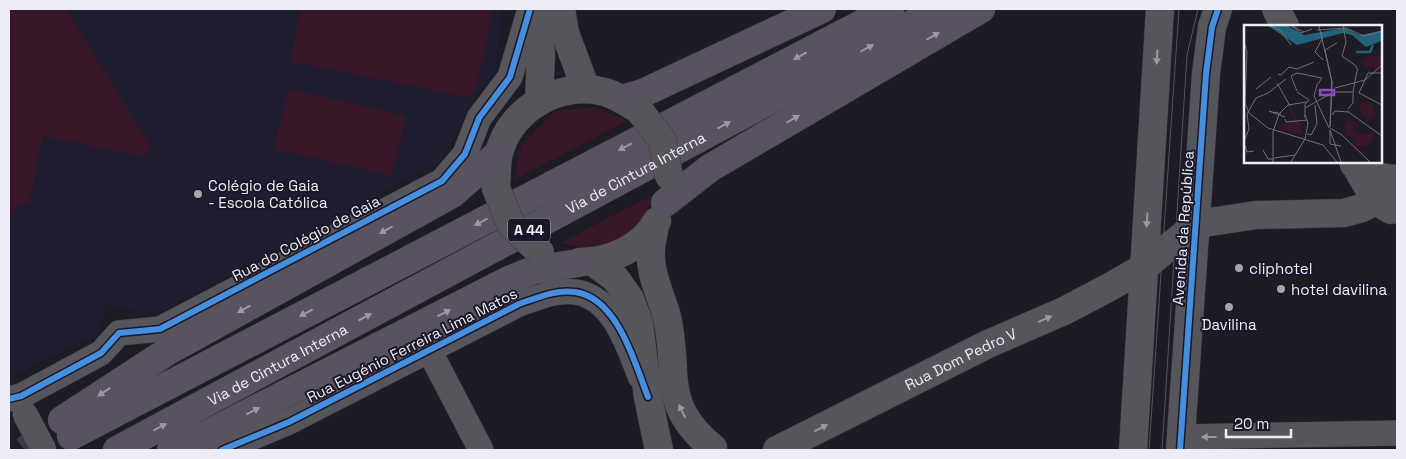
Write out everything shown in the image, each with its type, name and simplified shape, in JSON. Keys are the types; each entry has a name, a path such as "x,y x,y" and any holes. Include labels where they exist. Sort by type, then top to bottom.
{"highway":[{"path":"630,104 643,93 822,9"},
{"name":"Via de Cintura Interna","path":"498,154 452,194 168,351 66,428 890,9"},
{"name":"Via de Cintura Interna","path":"117,450 940,9"},
{"path":"660,213 710,168 981,9"},
{"path":"171,450 209,433 509,280 534,270 585,262"}],"main road":[{"path":"536,9 541,54 538,101"},
{"path":"561,9 565,33 586,89"},
{"path":"1132,450 1160,9"},
{"name":"Avenida da República","path":"1180,443 1197,224 1206,74 1212,27 1218,9"},
{"path":"1276,9 1284,25"},
{"path":"659,450 648,398 640,323 630,299 615,278 585,262 540,252 511,225 496,188 498,154 507,133 520,115 538,101 562,92 586,89 604,92 630,104 662,140 670,176 650,252 653,274 666,317 673,382 677,399 694,432 715,449"},
{"path":"1354,162 1390,204"},
{"path":"1354,162 1366,173 1376,177 1397,179"},
{"path":"1197,224 1256,215 1344,213 1390,204"},
{"path":"585,262 617,255 639,242 660,213"},
{"name":"Rua Dom Pedro V","path":"777,450 988,344 1064,310 1143,268 1197,224"},
{"path":"676,450 689,445 701,444 715,449"}],"street":[{"name":"Rua do Colégio de Gaia","path":"18,403 101,353 119,333 160,328 442,181 465,154 479,118 510,77 530,9"},
{"name":"Rua Eugénio Ferreira Lima Matos","path":"222,450 289,422 519,304 552,293 574,291 592,298 617,324 626,340 648,398"},
{"path":"429,350 481,450"},
{"path":"18,403 44,450"},
{"path":"1180,443 1397,433"}],"shaded area":[{"path":"68,9 150,146 146,157 43,136 29,204 21,204 9,214 9,10"},
{"path":"301,9 493,9 476,89 469,98 290,61"},
{"name":"Colégio de Gaia - Escola Católica","path":"503,9 495,70 468,108 452,142 438,163 155,315 107,304 97,334 9,379 9,214 21,204 9,10"},
{"path":"288,89 406,116 392,176 274,149"},
{"path":"594,107 627,121 514,180 521,146 556,111"},
{"path":"653,195 642,221 625,237 591,249 560,243"}],"tunnel":[{"path":"25,450 62,420"}],"tram line":[{"path":"1149,450 1179,9"},
{"path":"1162,450 1187,55 1198,9"}],"cycle path":[{"path":"9,399 21,396 101,353 119,333 160,329 442,181 465,154 479,118 510,77 530,9"},
{"path":"1180,450 1206,74 1212,27 1218,9"},
{"path":"222,450 289,422 519,304 547,295 568,291 590,297 603,306 614,319 631,351 648,397"}],"place":[{"name":"Colégio de Gaia - Escola Católica","path":"198,194"},
{"name":"cliphotel","path":"1239,268"},
{"name":"hotel davilina","path":"1281,289"},
{"name":"Davilina","path":"1229,307"}]}
